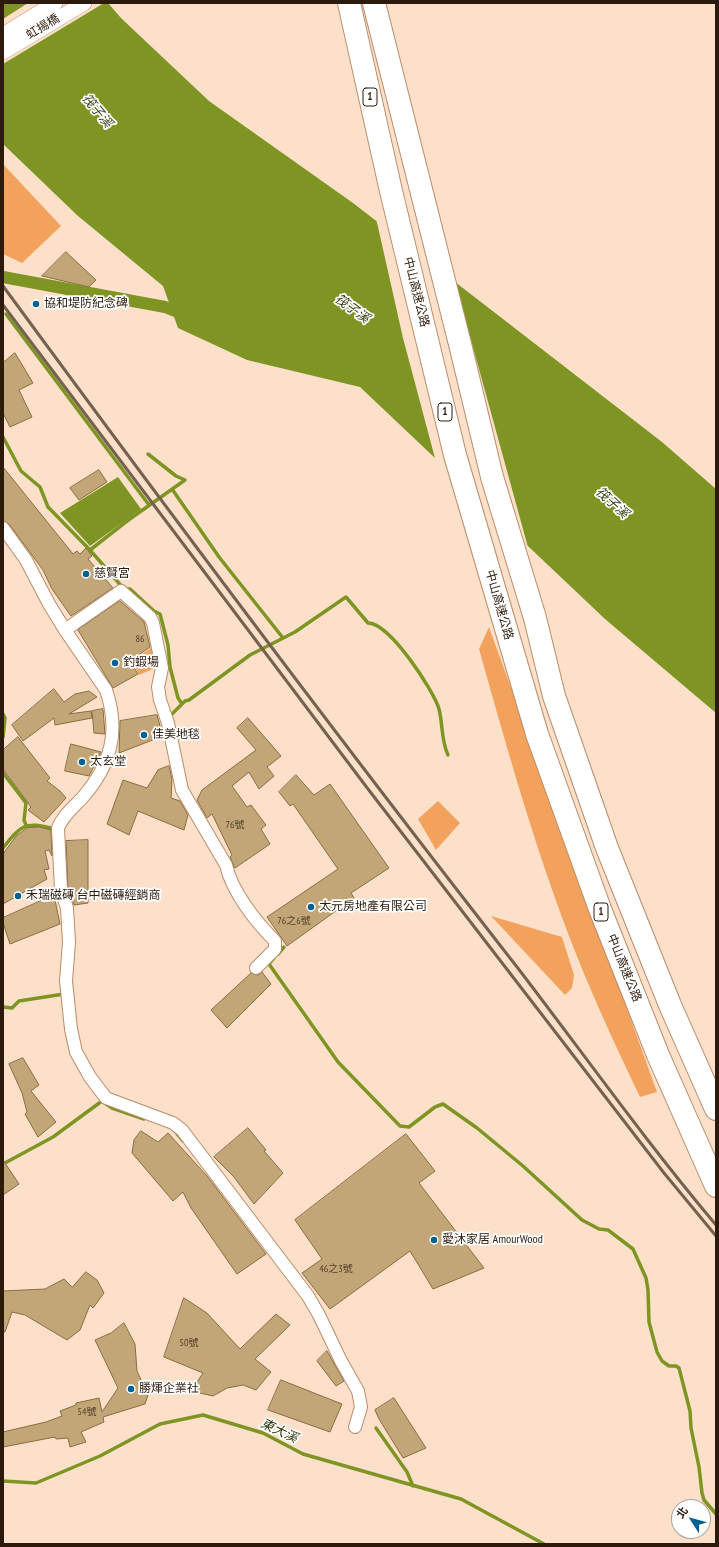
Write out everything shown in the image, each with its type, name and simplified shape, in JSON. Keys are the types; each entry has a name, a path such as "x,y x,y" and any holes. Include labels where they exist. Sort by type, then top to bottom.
{"highway":[{"name":"中山高速公路","path":"349,3 455,455 537,734 600,909 658,1055 716,1186"},
{"name":"1","path":"374,3 492,477 535,618 554,696 607,848 670,1005 716,1109"},
{"path":"380,3 385,48"}],"street":[{"name":"虹揚橋","path":"3,35 55,3"},
{"name":"虹揚橋","path":"3,52 84,3"},
{"path":"3,528 26,560 49,604 106,690 110,700 112,724 110,750 106,765 92,787 61,820 58,828 61,890 68,915 69,942 66,981 71,1029 76,1052 90,1077 106,1098 173,1123 182,1130 308,1296 358,1391 361,1407 355,1427"},
{"path":"65,630 121,591 150,617 153,623 162,668 158,687 160,700 168,723 182,790 223,858 228,875 256,922 275,942 275,949 256,968"}],"shaded area":[{"path":"3,164 61,226 22,263 3,254"},
{"path":"489,627 657,1092 640,1097 591,991 554,896 527,814 479,649"},
{"path":"160,641 164,664 139,675 133,661"},
{"path":"438,801 460,823 436,850 418,819"},
{"path":"491,916 562,937 574,975 572,988 565,995"}],"water":[{"name":"筏子溪","path":"3,3 108,3 121,18 209,101 353,203 662,442 716,489 716,713 605,619 360,387 247,360 178,328 163,286 78,216 3,144"},
{"path":"118,477 141,509 90,546 60,513"}],"pier":[{"path":"28,3 104,3 3,64 3,19"},
{"path":"376,218 454,278 529,551 436,462 403,338"}],"building":[{"path":"66,252 96,280 89,287 42,276"},
{"path":"15,353 33,383 19,390 32,417 10,427 3,413 3,363"},
{"path":"3,467 73,554 77,551 80,554 86,548 92,556 88,559 113,588 71,616 52,589 43,570 9,524 3,521"},
{"path":"99,470 107,482 79,500 70,488"},
{"path":"120,601 144,622 150,647 130,661 138,674 113,688 78,630"},
{"path":"54,689 64,702 75,694 89,691 97,697 69,714 91,711 92,718 55,725 54,718 23,741 12,725"},
{"path":"103,709 105,734 94,733 92,711"},
{"name":"佳美地毯","path":"157,715 163,736 119,753 120,721"},
{"path":"248,718 281,756 267,767 274,776 259,789 249,772 232,786 247,807 251,805 266,825 261,829 270,844 235,868 230,857 232,855 212,814 207,818 197,800 202,790 256,750 237,728"},
{"path":"18,737 50,778 47,781 60,791 66,798 44,822 28,810 31,807 3,769 3,750"},
{"name":"太玄堂","path":"71,744 101,752 89,776 65,771"},
{"path":"169,766 172,779 171,798 180,801 188,815 184,830 138,811 129,835 107,824 123,780 147,788 158,770"},
{"path":"296,775 314,795 330,784 389,868 351,893 354,898 287,946 267,917 338,869 293,804 290,806 279,792"},
{"path":"39,827 51,830 52,856 49,850 45,851 49,869 44,870 47,879 3,904 3,854 16,836 27,828"},
{"path":"88,840 88,903 74,905 68,889 66,841"},
{"path":"54,895 60,924 10,944 3,923 3,918"},
{"path":"262,972 271,984 227,1028 211,1010 251,973 258,975"},
{"path":"23,1058 39,1085 31,1091 56,1122 38,1137 25,1114 27,1112 22,1093 9,1064"},
{"path":"248,1128 266,1150 264,1151 283,1173 254,1204 234,1177 214,1157"},
{"path":"141,1131 158,1142 168,1133 207,1176 266,1254 237,1274 191,1208 183,1192 173,1201 132,1153 134,1140"},
{"path":"406,1134 435,1171 419,1183 484,1268 433,1289 410,1251 330,1309 302,1273 322,1259 295,1220"},
{"path":"3,1160 19,1184 3,1195"},
{"path":"86,1272 97,1280 104,1293 93,1308 90,1305 80,1330 67,1340 25,1315 12,1312 5,1332 3,1332 3,1291 45,1289 64,1279 72,1287"},
{"path":"184,1298 207,1313 240,1349 276,1314 290,1325 255,1359 271,1372 256,1390 243,1385 227,1388 213,1396 191,1391 203,1373 164,1357"},
{"path":"124,1323 135,1344 137,1371 148,1395 145,1404 103,1417 104,1422 81,1432 86,1442 70,1447 68,1438 56,1439 55,1437 3,1447 3,1432 46,1422 62,1416 60,1411 76,1405 76,1403 99,1398 102,1412 118,1388 95,1340 111,1333"},
{"path":"327,1351 344,1381 336,1386 317,1361"},
{"path":"281,1380 342,1404 330,1432 268,1410"},
{"path":"394,1398 426,1448 403,1458 375,1410"}],"waterway":[{"path":"3,277 165,307 185,315"},
{"path":"6,314 149,505"},
{"path":"3,437 21,471 40,487 48,507 90,550 127,521 185,480 176,476 148,454"},
{"path":"172,489 219,557 283,638"},
{"path":"90,550 124,589 130,589 154,611 160,614 168,645 170,667 178,698 182,704"},
{"path":"171,715 185,701 189,700 250,655 295,632 346,597 368,623 377,626 387,633 410,659 420,674 429,688 439,709 444,744 448,755"},
{"path":"3,714 5,718 3,737"},
{"path":"3,773 26,803 24,820 26,825"},
{"path":"3,848 14,834 24,827 36,825 54,829"},
{"path":"278,954 284,947"},
{"path":"274,958 269,964 338,1062 400,1126 409,1127 435,1107 443,1104 477,1128 523,1166 582,1220 599,1229 608,1230 633,1249 646,1278 649,1322 657,1352 662,1361 669,1366 676,1366 679,1368 690,1411 691,1428 699,1467 702,1493 704,1500 716,1514"},
{"path":"3,1007 12,1008 19,1001 64,994"},
{"path":"102,1101 112,1108 144,1119"},
{"path":"3,1164 53,1137 102,1101"},
{"path":"174,1130 183,1141"},
{"name":"東大溪","path":"3,1481 36,1483 100,1456 160,1424 203,1415 263,1433 303,1454 461,1499 544,1544"},
{"path":"376,1428 407,1472 413,1486"}],"railway":[{"path":"3,286 193,543 322,713 640,1130 716,1225"},
{"path":"3,305 368,789 664,1173 716,1236"}],"place":[{"name":"協和堤防紀念碑","path":"36,304"},
{"name":"慈賢宮","path":"86,574"},
{"name":"釣蝦場","path":"115,663"},
{"name":"佳美地毯","path":"144,735"},
{"name":"太玄堂","path":"82,762"},
{"name":"禾瑞磁磚 台中磁磚經銷商","path":"18,896"},
{"name":"太元房地產有限公司","path":"311,907"},
{"name":"愛沐家居 AmourWood","path":"434,1240"},
{"name":"勝煇企業社","path":"131,1389"}]}
